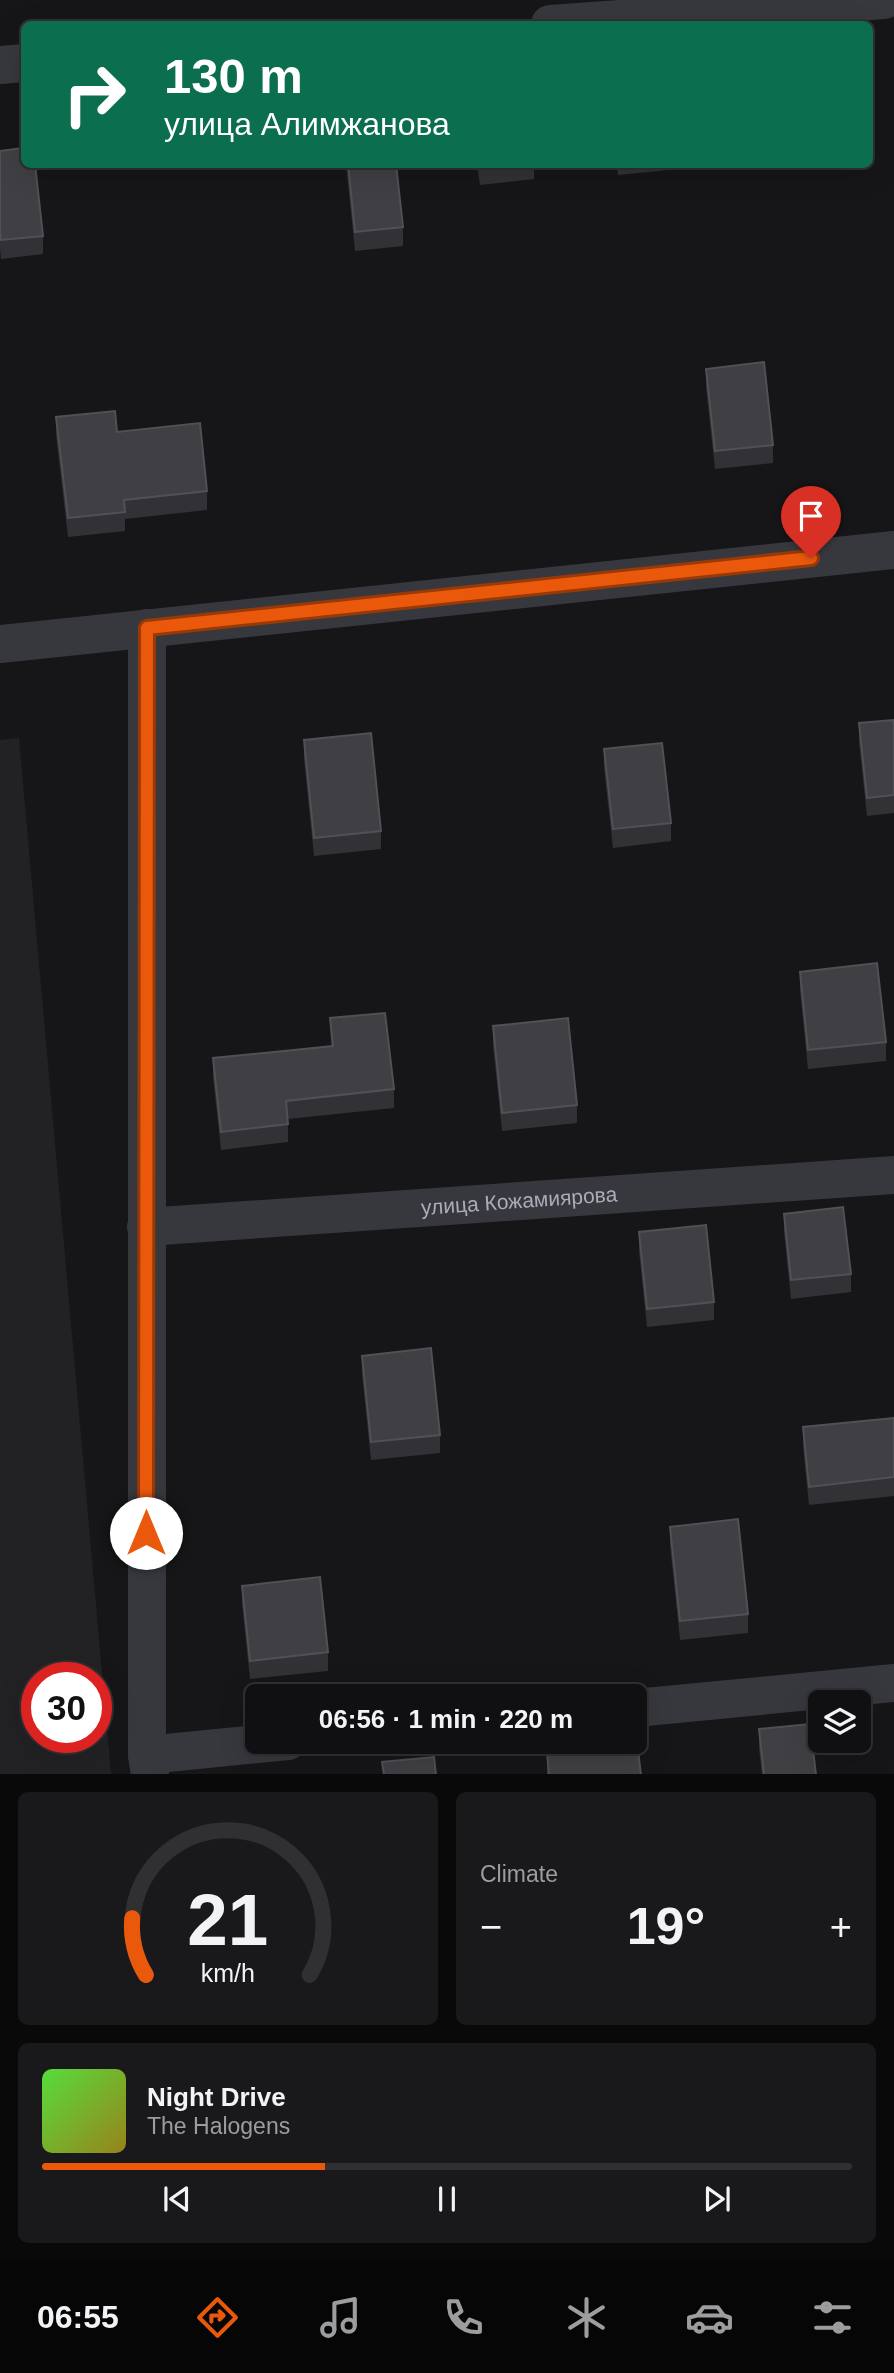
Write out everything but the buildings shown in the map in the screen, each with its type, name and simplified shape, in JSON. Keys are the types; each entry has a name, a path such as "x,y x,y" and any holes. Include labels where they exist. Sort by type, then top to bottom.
{"street":[{"path":"592,21 884,0"},
{"path":"0,65 21,63"},
{"path":"0,644 894,550"},
{"path":"147,628 149,1765 245,1748"},
{"name":"улица Кожамиярова","path":"146,1227 894,1175"},
{"path":"647,1707 894,1683"}],"shaded area":[{"path":"19,738 101,1662 21,1662 21,1753 109,1753 111,1774 0,1774 0,740"}],"route":[{"path":"146,1533 147,628 811,558"}]}
